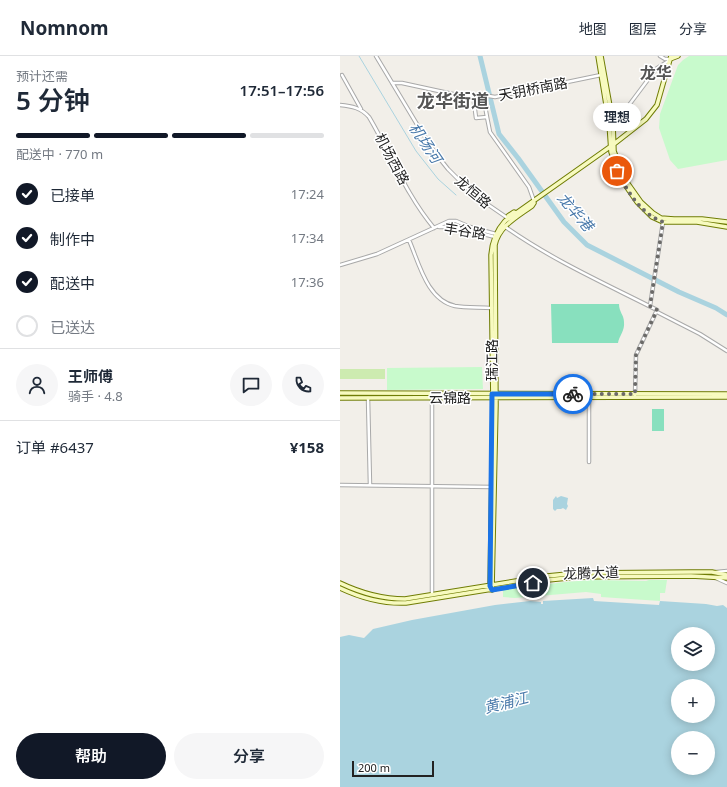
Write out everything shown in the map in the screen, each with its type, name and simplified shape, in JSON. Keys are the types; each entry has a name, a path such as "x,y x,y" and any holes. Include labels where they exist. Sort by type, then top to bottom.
{"main road":[{"path":"598,56 603,75"},
{"path":"601,56 609,123 617,171 637,202 652,217 663,222 697,222 727,227"},
{"path":"496,236 502,226 517,213 613,146 641,124 654,110 671,58 678,56"},
{"path":"613,146 624,178 641,202 653,213 661,218 667,219 702,219 727,222"},
{"path":"509,220 532,206 534,202"},
{"name":"瑞江路","path":"492,587 494,396 491,250 496,236"},
{"name":"瑞江路","path":"492,587 494,255 496,236"},
{"name":"云锦路","path":"340,393 589,398 727,394"},
{"name":"云锦路","path":"340,398 494,396 727,397"},
{"name":"龙腾大道","path":"340,583 363,594 380,598 405,599 578,577 727,576"},
{"name":"龙腾大道","path":"340,588 371,600 397,604 423,601 492,587"}],"street":[{"name":"龙恒路","path":"376,56 436,154 452,174 474,195 509,220"},
{"path":"660,56 665,59 671,58"},
{"path":"617,121 656,69 671,58"},
{"name":"机场西路","path":"342,75 361,110 366,113 372,122 417,207 435,227"},
{"name":"天钥桥南路","path":"392,83 402,83 462,96 483,95 495,97 603,75"},
{"path":"487,117 476,118 474,102 484,100 490,132 529,187 534,202"},
{"path":"340,106 352,106 361,110"},
{"name":"丰谷路","path":"340,265 366,258 449,221 456,221 496,236"},
{"path":"650,306 663,222"},
{"path":"502,226 550,255 650,306 727,350"},
{"name":"丰谷路","path":"435,227 456,227 496,236"},
{"path":"408,240 428,286 434,295 455,306 492,308"},
{"path":"635,396 636,355 657,311"},
{"path":"368,398 370,485"},
{"path":"432,398 432,596"},
{"path":"589,398 589,462"},
{"path":"340,485 492,487"},
{"path":"712,575 727,571"},
{"path":"712,575 727,583"}],"green space":[{"path":"689,56 727,56 727,160 678,169 670,160 659,128 660,114 678,65"},
{"path":"551,304 619,304 624,325 618,343 552,343"},
{"path":"482,367 483,389 387,390 387,368"},
{"path":"340,369 385,369 385,379 340,379"},
{"path":"652,409 664,409 664,431 652,431"},
{"path":"591,580 667,580 665,593 660,593 660,601 601,597 601,594 586,592 515,598 503,597 503,590"}],"water":[{"path":"556,496 557,498 561,496 568,498 568,506 566,510 563,508 555,511 553,509 553,500"},
{"name":"黄浦江","path":"593,598 594,601 659,605 660,601 717,606 723,605 727,608 727,787 340,787 340,637 349,635 364,638 373,629 412,620 495,605 530,601 541,602 541,604 543,604 543,601"}],"waterway":[{"name":"机场河","path":"359,56 416,151 438,179 456,195"},
{"name":"龙华港","path":"480,56 499,134 564,222 587,245 679,292 716,308 727,315"}],"way so far":[{"path":"573,394 635,394 636,355 657,310 650,306 663,222 652,217 644,210 621,179 617,171"}],"place":[{"name":"理想","path":"617,171"}],"district":[{"name":"龙华","path":"656,73"},
{"name":"龙华街道","path":"453,101"}],"route":[{"path":"533,583 492,590 490,586 493,414 492,394 573,394"}]}
